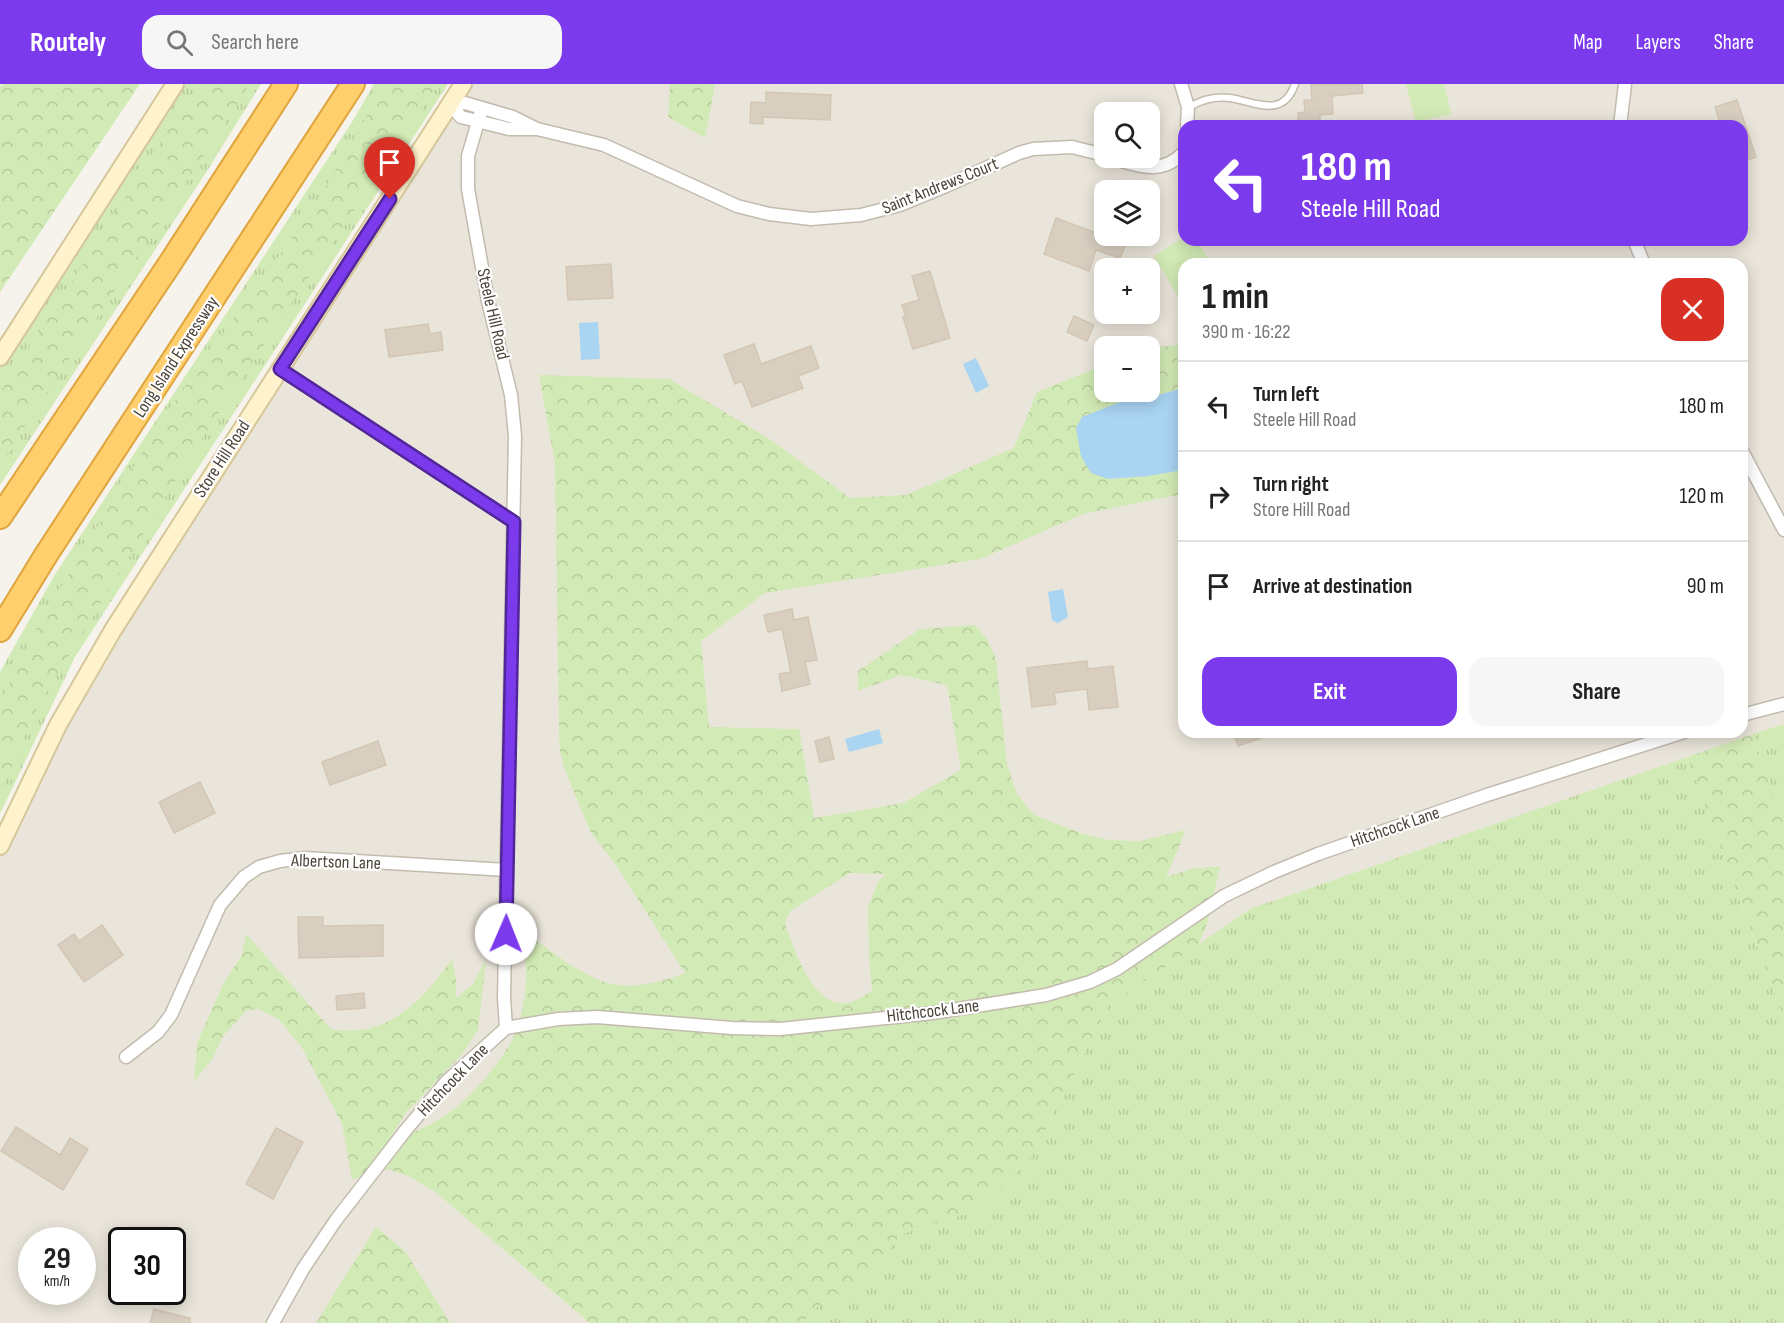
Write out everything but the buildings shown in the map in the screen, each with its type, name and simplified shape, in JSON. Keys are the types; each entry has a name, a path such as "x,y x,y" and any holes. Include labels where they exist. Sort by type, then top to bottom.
{"highway":[{"path":"0,517 169,265 286,84"},
{"name":"Long Island Expressway","path":"0,630 46,555 353,84"}],"main road":[{"path":"0,357 175,84"},
{"name":"Store Hill Road","path":"0,846 33,774 85,678 143,582 462,84"}],"street":[{"path":"1181,84 1188,107 1187,120"},
{"path":"1621,120 1625,84"},
{"name":"Saint Andrews Court","path":"450,104 465,103 513,117 537,129 604,145 737,206 769,214 812,219 861,215 900,205 1033,149 1072,147 1094,152"},
{"name":"Saint Andrews Court","path":"450,104 461,117 477,122 508,129 537,129"},
{"name":"Steele Hill Road","path":"482,108 468,156 468,189 488,301 511,395 516,436 504,998 506,1028"},
{"path":"1160,166 1178,157"},
{"path":"280,369 514,522"},
{"path":"1748,462 1784,530"},
{"path":"1748,713 1784,704"},
{"name":"Hitchcock Lane","path":"273,1323 303,1269 405,1131 446,1082 506,1028 558,1019 597,1017 732,1028 780,1029 933,1013 1046,995 1090,982 1117,969 1216,902 1274,872 1318,854 1486,795 1664,738"},
{"name":"Albertson Lane","path":"126,1057 158,1032 171,1015 220,905 244,877 259,867 280,861 305,858 507,870"}],"lane":[{"path":"1188,107 1215,98 1230,98 1267,106 1282,103 1292,94 1295,84"}],"shaded area":[{"path":"463,84 1784,84 1784,724 1748,736 1748,258 1178,258 1178,738 1744,738 1250,909 1109,1005 401,1163 590,1323 0,1323 0,846 33,775"}],"green space":[{"path":"4,84 140,84 0,292 0,86"},
{"path":"185,84 261,84 207,171 0,485 0,366"},
{"path":"198,84 249,84 0,465 0,393"},
{"path":"374,84 448,84 75,657 0,814 0,672 54,576 352,122"},
{"path":"385,84 438,84 194,450 37,708 0,794 0,702 41,620 166,413 316,204"},
{"path":"670,84 715,84 705,138 668,117"},
{"path":"1406,84 1444,84 1451,114 1415,120"},
{"path":"1178,241 1178,246 1200,246 1208,258 1178,258 1178,297 1160,266 1160,258 1154,256"},
{"path":"1178,345 1178,389 1160,394 1160,347"},
{"path":"1094,369 1094,402 1120,402 1082,417 1108,479 1178,471 1178,495 1083,514 980,559 765,593 701,641 709,727 799,729 814,818 903,803 961,770 947,685 901,675 858,691 858,671 920,629 975,625 987,639 996,659 1007,764 1017,794 1034,815 1080,833 1109,840 1140,841 1186,830 1166,877 1191,869 1220,866 1208,921 1199,944 1109,1005 1031,1158 981,1209 901,1234 869,1275 815,1308 803,1323 590,1323 434,1191 408,1176 388,1169 352,1180 342,1124 301,1046 279,1020 259,1009 247,1010 223,1036 213,1058 194,1081 197,1043 223,984 242,955 246,934 331,1029 351,1031 369,1028 401,1014 428,989 452,959 456,980 456,998 473,984 486,959 478,1030 463,1053 405,1114 388,1141 426,1127 455,1108 477,1088 512,1040 521,1017 526,980 524,956 516,928 572,966 608,983 627,986 647,984 685,973 618,868 590,831 565,770 560,751 555,464 539,375 669,379 768,438 850,498 906,495 1014,448 1037,392","holes":["850,873 886,874 878,882 868,907 872,991 851,1002 838,1003 826,998 816,989 800,962 785,923 790,911"]},
{"path":"1784,724 1784,826 1753,734"},
{"path":"1753,734 1784,826 1784,1018 1687,757 1742,738 1748,738"},
{"path":"1687,757 1784,1018 1784,1323 803,1323 815,1308 869,1275 901,1234 981,1209 1031,1157 1109,1005 1250,909"},
{"path":"376,1227 405,1251 450,1323 316,1323"}],"water":[{"path":"598,322 600,359 581,360 579,323"},
{"path":"976,358 989,386 976,393 963,364"},
{"path":"1178,389 1178,471 1108,479 1091,473 1081,456 1076,428 1082,417 1120,402 1160,402 1160,394"},
{"path":"1063,589 1068,617 1058,623 1052,620 1048,592"},
{"path":"879,729 883,743 849,752 845,739"}],"route":[{"path":"390,199 280,369 514,522 506,934"}]}
